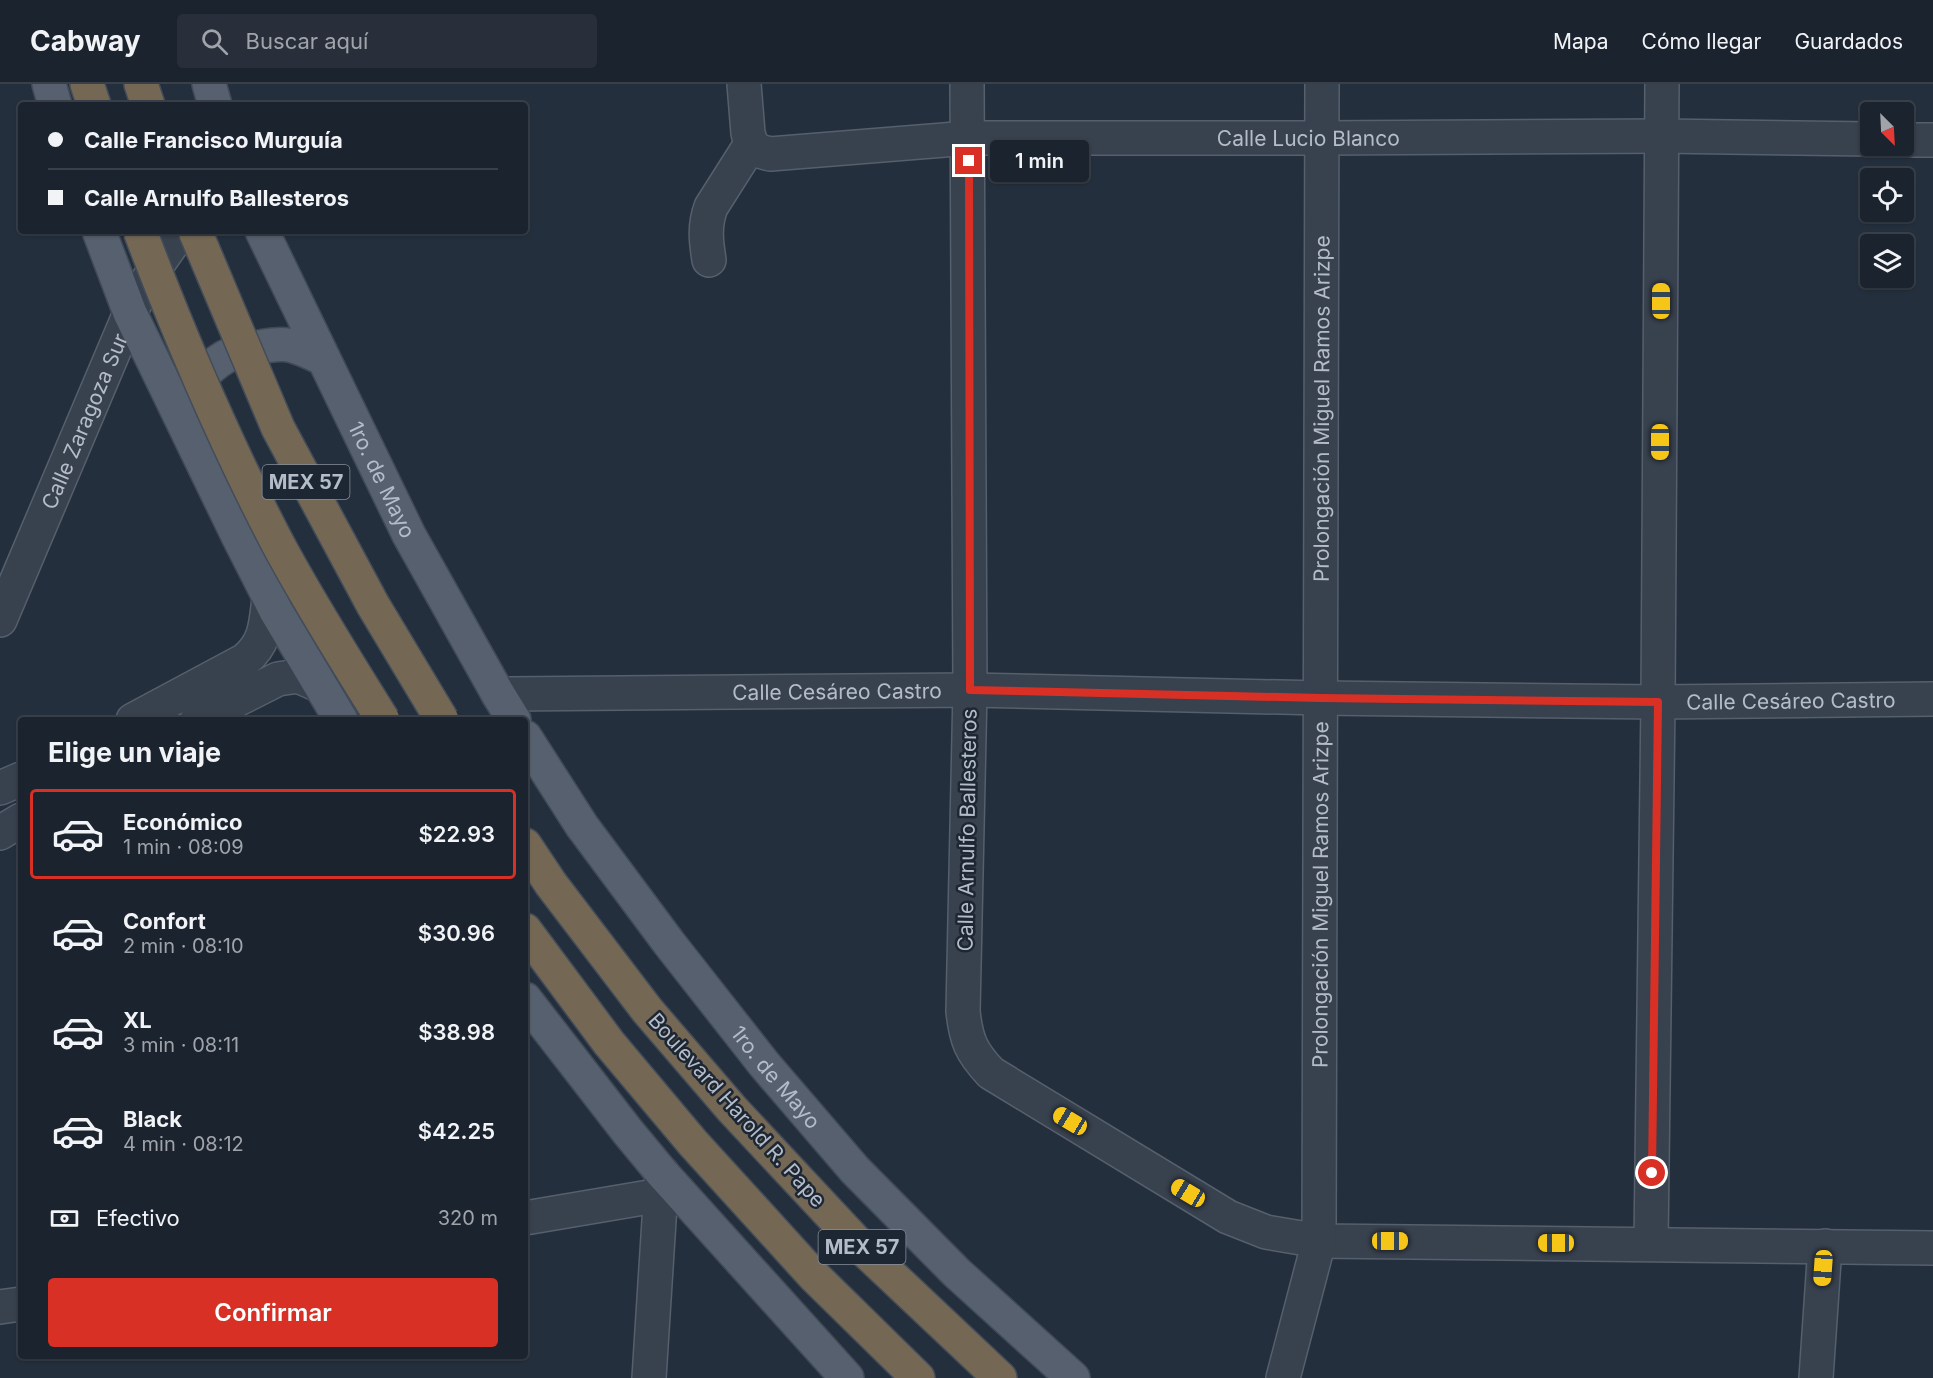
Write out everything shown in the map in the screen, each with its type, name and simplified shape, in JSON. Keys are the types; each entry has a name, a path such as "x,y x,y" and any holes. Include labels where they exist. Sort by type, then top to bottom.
{"highway":[{"path":"87,84 93,102"},
{"path":"141,84 147,102"},
{"name":"MEX 57","path":"141,234 157,278 226,440 268,523 331,637 381,717"},
{"name":"MEX 57","path":"196,234 278,428 373,606 440,717"},
{"name":"Boulevard Harold R. Pape","path":"528,850 551,884 647,1010 732,1108 860,1246 1000,1378"},
{"name":"MEX 57","path":"528,934 609,1043 693,1143 814,1276 918,1378"}],"main road":[{"path":"49,84 55,102"},
{"path":"209,84 214,102"},
{"path":"100,234 130,313 269,598 339,717"},
{"name":"1ro. de Mayo","path":"263,234 409,535 506,707"},
{"path":"185,423 189,396 206,371 226,356 262,347 288,345 323,358"},
{"name":"1ro. de Mayo","path":"528,741 582,826 764,1064 855,1170 957,1273 1073,1378"},
{"path":"528,1003 628,1132 661,1184 847,1378"}],"street":[{"path":"709,260 705,232 706,219 711,207 751,144 744,84"},
{"name":"Calle Arnulfo Ballesteros","path":"968,84 970,690 963,1011 966,1036 975,1056 991,1073 1227,1217 1266,1232 1319,1241"},
{"name":"Prolongación Miguel Ramos Arizpe","path":"1283,1378 1319,1241 1322,84"},
{"path":"1651,1243 1658,702 1662,84"},
{"name":"Calle Lucio Blanco","path":"751,144 759,152 770,154 969,138 1662,136 1860,139"},
{"path":"1914,140 1933,140"},
{"name":"Calle Zaragoza Sur","path":"0,620 130,313 162,255 180,234"},
{"path":"139,717 245,660 255,652 262,639 269,598"},
{"path":"203,717 278,679 298,676 321,686"},
{"name":"Calle Cesáreo Castro","path":"506,707 970,690 1321,698 1658,702 1933,699"},
{"path":"0,788 18,780"},
{"path":"0,833 18,822"},
{"path":"528,1217 661,1184 649,1378"},
{"path":"1319,1241 1933,1248"},
{"path":"1816,1378 1825,1246"},
{"path":"0,1307 18,1304"}],"route":[{"path":"969,161 970,690 1321,698 1658,702 1652,1173"}]}
